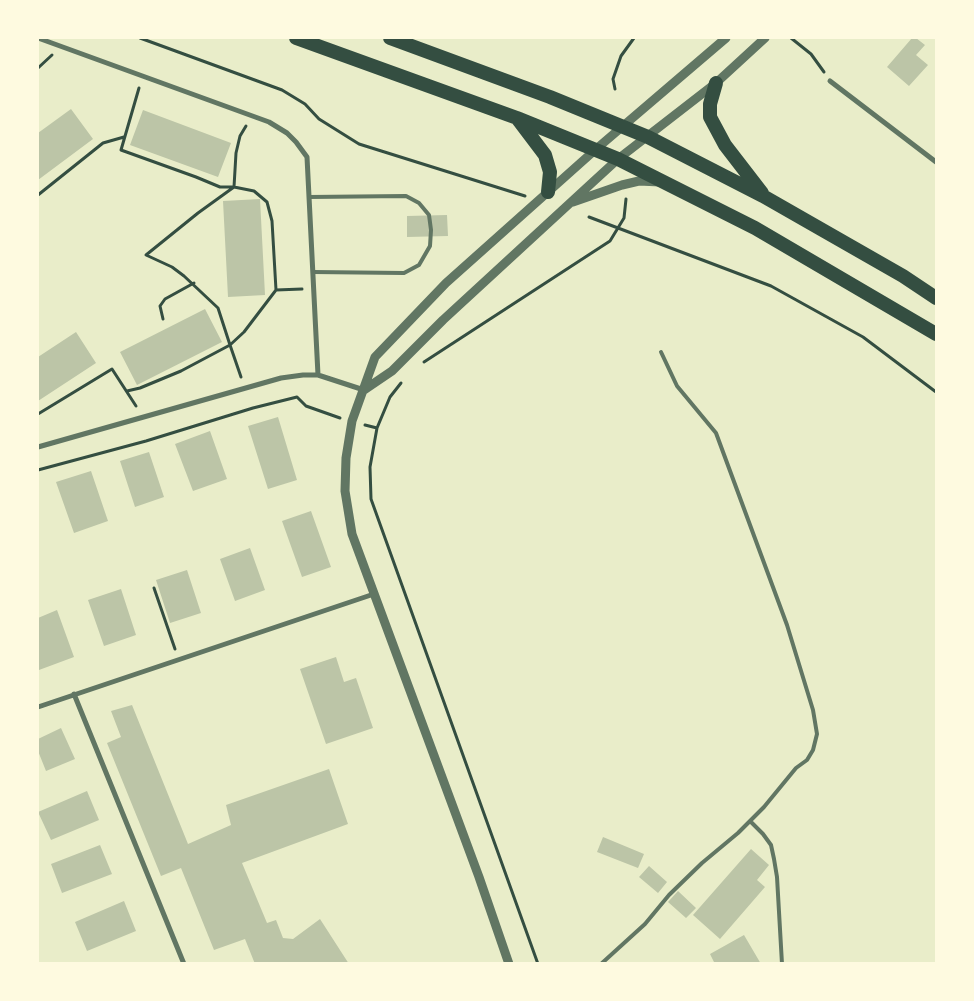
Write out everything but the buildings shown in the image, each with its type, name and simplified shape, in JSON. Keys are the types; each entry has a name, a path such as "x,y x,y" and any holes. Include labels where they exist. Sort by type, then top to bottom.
{"highway":[{"path":"296,38 517,118 666,182 755,228 936,334"},
{"path":"390,38 550,97 648,137 763,196 903,276 936,298"},
{"path":"716,83 710,104 710,117 725,145 763,196"},
{"path":"517,118 545,155 550,172 548,192"}],"street":[{"path":"38,38 269,122 287,133 307,157 318,375"},
{"path":"509,964 479,877 352,534 345,491 346,458 352,421 375,357 446,283 595,150 726,38"},
{"path":"364,390 392,371 443,320 618,160 716,83 765,38"},
{"path":"830,81 936,162"},
{"path":"568,204 606,190 639,181 666,182"},
{"path":"38,447 245,387 303,374 318,375 342,381 364,390"},
{"path":"38,707 374,594"},
{"path":"74,694 184,964"}],"lane":[{"path":"309,197 406,196 419,203 429,215 431,230 430,246 419,265 404,272 314,272"},
{"path":"602,964 645,924 669,895 702,863 764,807 796,768 807,760 813,750 818,734 813,710 787,625 716,433 677,386 661,352"},
{"path":"750,820 771,845 777,877 782,964"}],"path":[{"path":"140,38 282,90 305,104 319,119 359,144 526,196"},
{"path":"615,89 613,79 620,56 634,38"},
{"path":"791,38 811,54 830,81"},
{"path":"38,68 60,47"},
{"path":"127,391 140,388 180,371 230,345 244,332 276,290 272,221 267,202 254,191 220,187 121,150 142,77"},
{"path":"234,188 236,153 240,136 252,116"},
{"path":"38,195 104,143 124,137"},
{"path":"234,188 198,213 146,255 172,267 218,308 245,387"},
{"path":"423,362 610,241 624,218 626,195"},
{"path":"589,217 771,286 863,337 936,392"},
{"path":"163,319 160,306 165,299 194,283"},
{"path":"276,290 315,288"},
{"path":"38,414 112,368 142,416"},
{"path":"404,379 390,398 377,428 370,467 371,499 538,964"},
{"path":"38,470 297,397 306,406 334,417 377,428"},
{"path":"154,588 178,659"}]}
